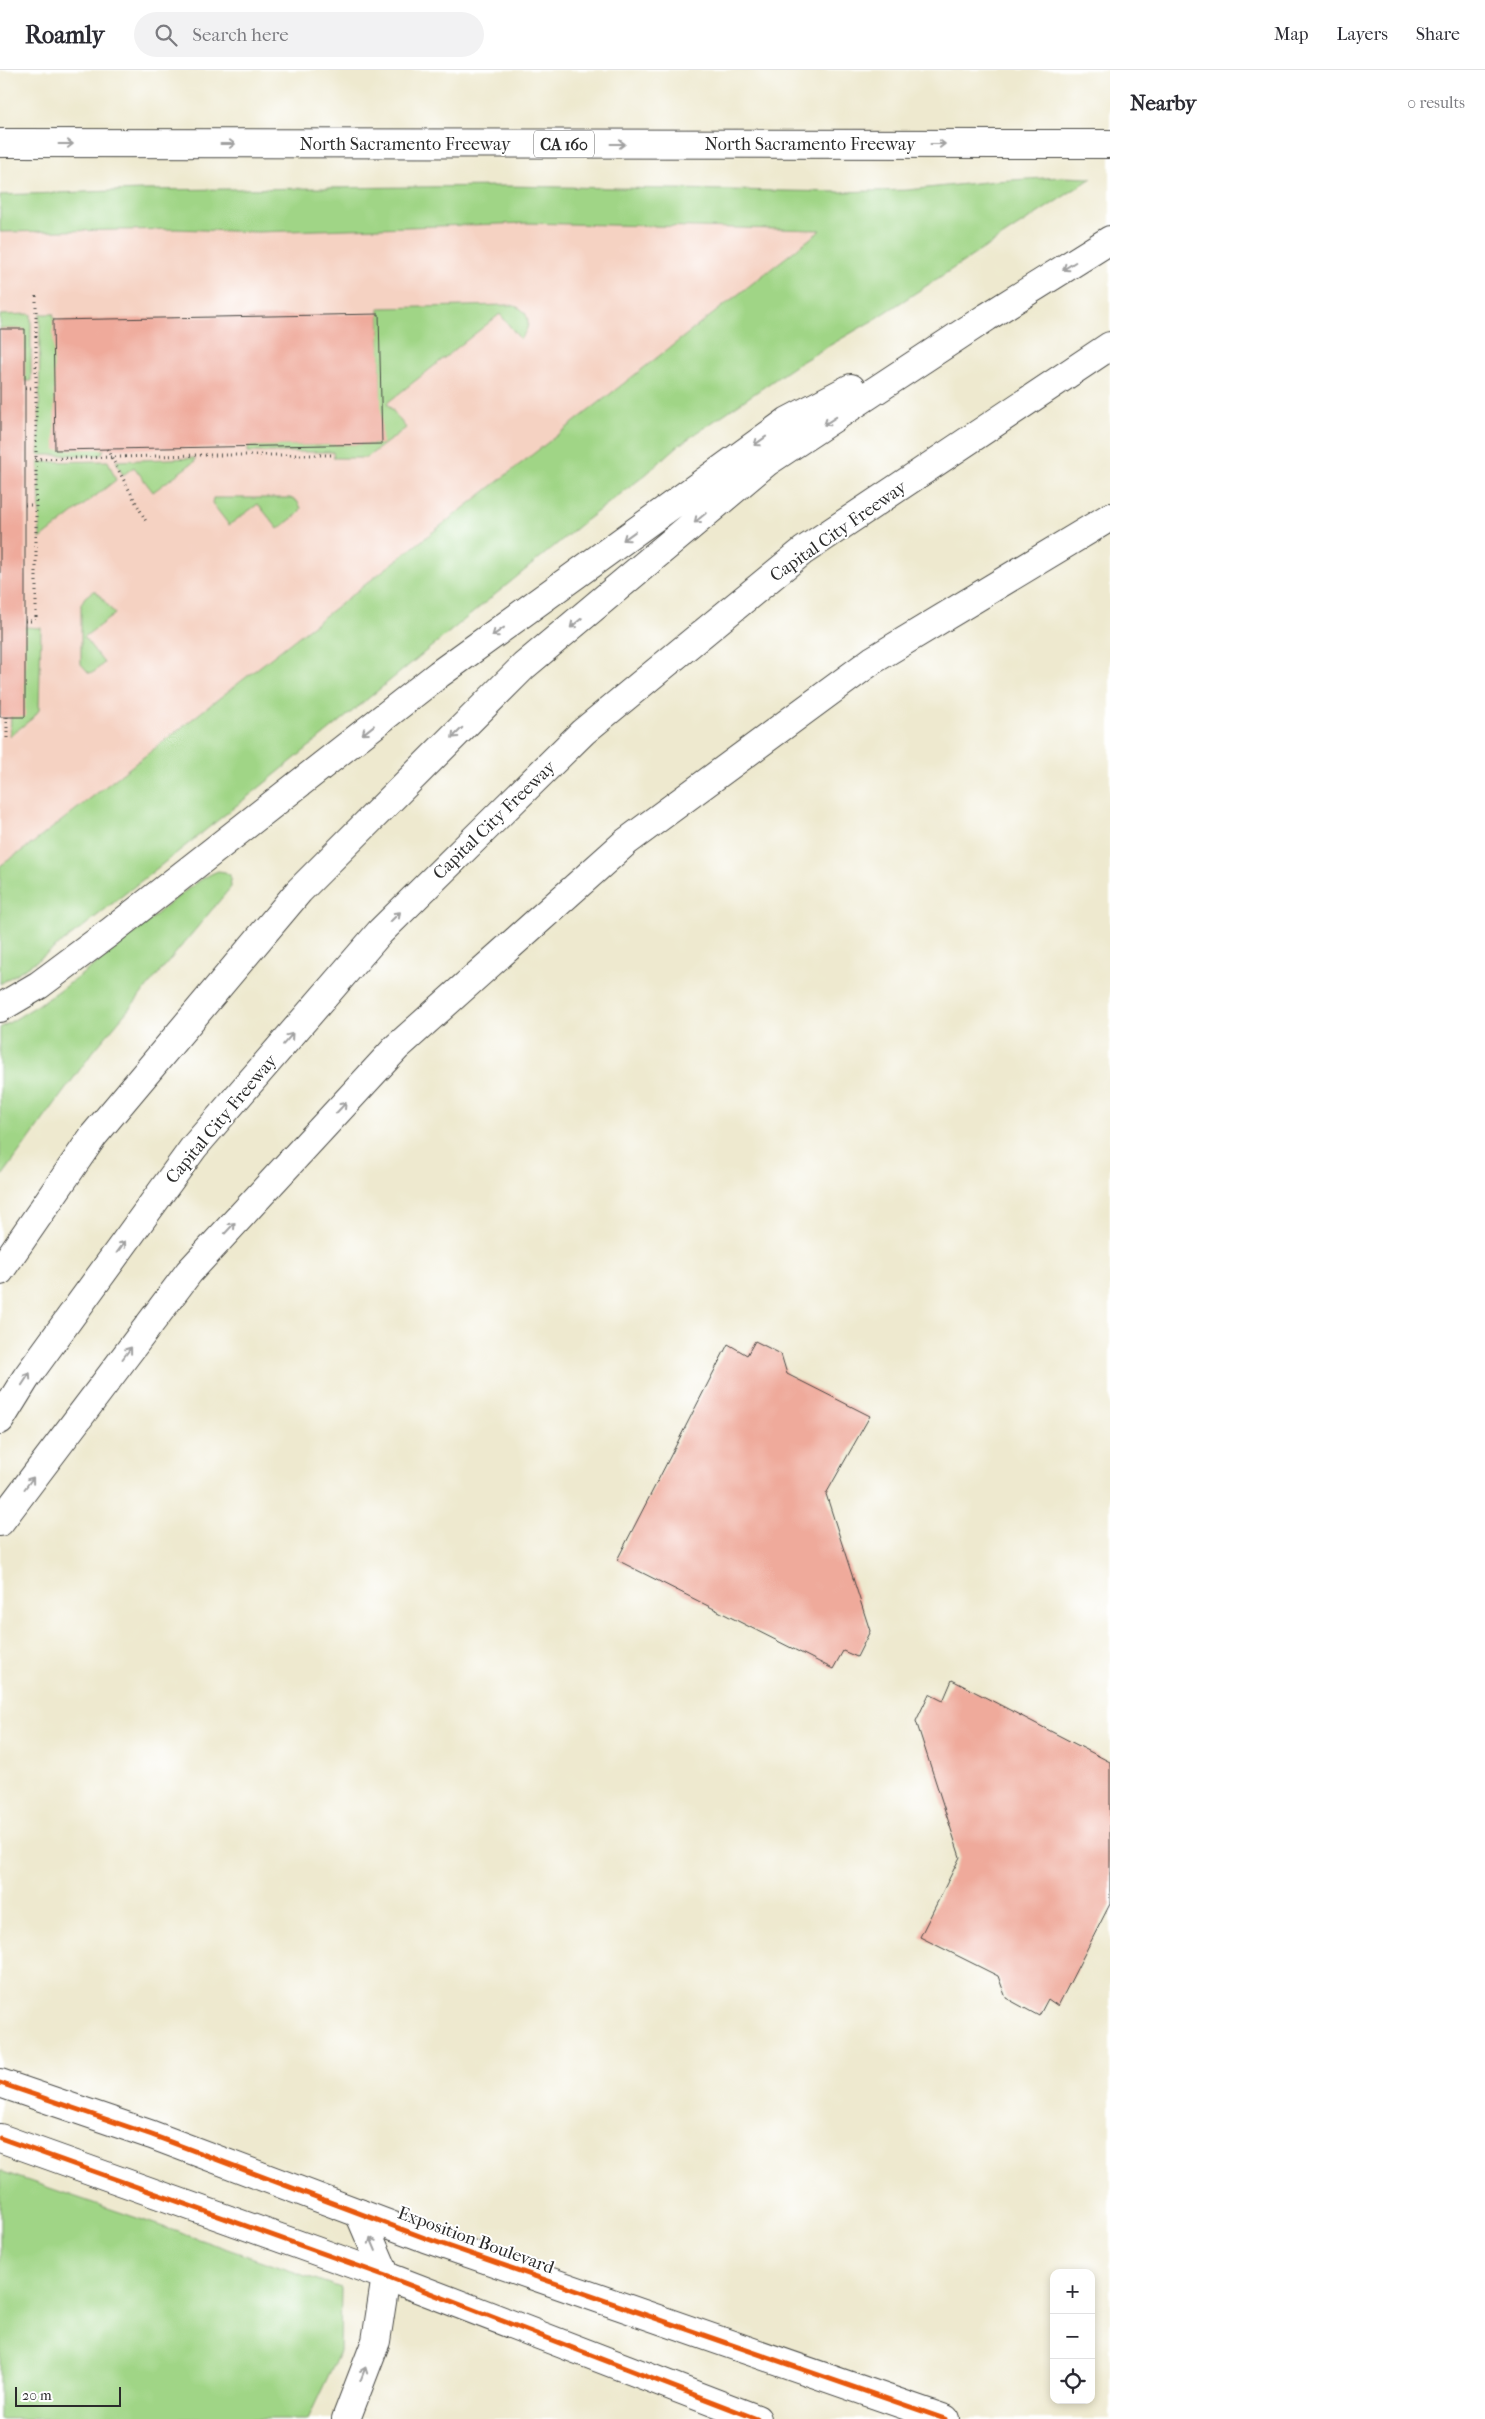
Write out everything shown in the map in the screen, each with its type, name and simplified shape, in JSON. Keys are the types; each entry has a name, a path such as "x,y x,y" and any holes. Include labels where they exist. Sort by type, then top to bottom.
{"main road":[{"name":"North Sacramento Freeway","path":"6,144 1110,144"},
{"path":"0,1271 94,1135 299,891 524,666 767,462 987,316 1110,240"},
{"path":"0,1008 39,985 110,932 439,674 788,421 987,316"},
{"name":"Capital City Freeway","path":"0,1420 26,1378 194,1147 380,932 583,732 803,551 1110,346"},
{"path":"0,1522 189,1272 397,1047 626,842 873,660 1110,517"},
{"name":"Exposition Boulevard","path":"0,2082 152,2135 359,2213 944,2419"},
{"path":"0,2138 386,2276 757,2419"},
{"path":"346,2419 376,2341 386,2276 359,2213"}],"path":[{"path":"25,621 36,621 36,295"},
{"path":"24,388 35,388"},
{"path":"107,449 147,523"},
{"path":"35,459 197,455 333,456"},
{"path":"25,505 35,505"},
{"path":"7,717 7,739"}],"shaded area":[{"path":"528,223 822,229 33,843 0,866 0,232 176,229 257,232"}],"green space":[{"path":"1061,177 1092,178 877,318 796,365 679,445 644,476 585,521 260,787 79,930 38,960 0,984 0,866 33,843 821,230 528,223 257,232 176,229 0,232 0,195 143,190 505,186 840,192 908,190 995,181"},
{"path":"509,305 521,309 527,318 527,328 520,339 500,314 387,403 406,428 366,458 334,458 333,452 248,452 248,446 381,444 379,308"},
{"path":"31,314 31,381 25,381 24,329 0,329 0,315"},
{"path":"40,314 53,314 104,449 101,455 39,455"},
{"path":"195,458 195,461 153,492 134,467 123,475 116,461"},
{"path":"108,461 116,480 40,539 39,462"},
{"path":"213,498 290,498 297,501 301,508 298,514 278,529 258,504 229,525 212,503"},
{"path":"96,591 115,614 84,637 104,663 94,672 89,673 81,664 81,604 85,597"},
{"path":"25,627 41,628 39,710 34,717 10,736 11,717"},
{"path":"218,871 230,875 231,887 92,1053 0,1179 0,1028 66,986 129,938 185,891"},
{"path":"0,2171 341,2288 340,2351 308,2419 0,2419"}],"building":[{"path":"379,314 382,444 55,450 53,320"},
{"path":"0,329 25,329 25,717 0,717"},
{"path":"755,1341 781,1354 787,1374 870,1416 826,1494 870,1631 857,1657 843,1651 833,1669 617,1560 728,1344 747,1355"},
{"path":"952,1680 1110,1762 1110,1904 1058,2006 1048,1999 1039,2016 1006,1998 998,1976 920,1937 960,1857 916,1721 929,1694 943,1701"}],"cycle path":[{"path":"0,2083 152,2135 425,2238 945,2419"},
{"path":"0,2138 386,2276 757,2419"}]}
